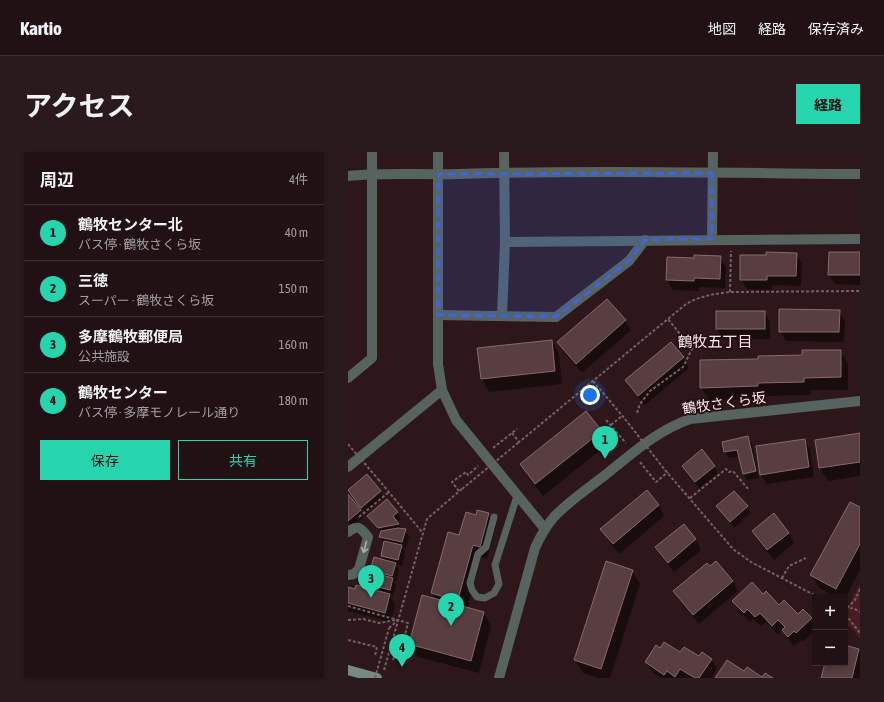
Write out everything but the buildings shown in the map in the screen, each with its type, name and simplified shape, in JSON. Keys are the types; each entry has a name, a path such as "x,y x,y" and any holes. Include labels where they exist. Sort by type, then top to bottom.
{"main road":[{"path":"348,670 379,676"}],"street":[{"path":"348,378 372,358 372,152"},
{"path":"438,152 438,364 442,390 456,420 545,529"},
{"path":"502,316 505,242 504,152"},
{"path":"712,239 713,152"},
{"path":"348,176 372,174 504,172 860,174"},
{"path":"505,242 860,238"},
{"path":"438,315 556,317 629,261 645,240"},
{"path":"348,467 442,390"},
{"name":"鶴牧さくら坂","path":"498,678 533,555 545,529 553,518 568,503 654,436 674,425 690,419 860,401"},
{"path":"348,532 353,528 358,527 363,530 368,537 359,569 354,574 348,575"}],"lane":[{"path":"494,517 486,547 478,554 470,583 472,590 477,597 485,598 494,593 499,584 495,565 517,496"}],"path":[{"path":"730,292 732,240"},
{"path":"379,676 395,630 422,532 427,519 686,304 709,295 730,292 860,291"},
{"path":"637,413 640,404 650,391 683,367 694,345 684,339 668,319"},
{"path":"593,381 665,470 733,549 751,562 812,594"},
{"path":"611,425 622,416"},
{"path":"606,420 629,446"},
{"path":"489,451 517,429"},
{"path":"512,433 519,442"},
{"path":"348,444 422,532"},
{"path":"637,459 656,482 668,472"},
{"path":"461,490 452,482 466,472 468,475 478,466"},
{"path":"690,498 726,469 729,472 733,471 748,489"},
{"path":"358,527 360,516 389,492"},
{"path":"782,578 789,566 806,558"},
{"path":"848,607 855,600 860,589"},
{"path":"348,606 408,623 402,646 397,644 392,660"},
{"path":"848,609 853,608 860,612"},
{"path":"848,618 860,633"},
{"path":"348,620 363,619 379,623 398,620"},
{"path":"379,676 389,628 398,620"},
{"path":"348,640 377,647 375,656"}],"highlighted area":[{"path":"712,173 712,239 645,240 629,261 556,317 438,315 438,174"}],"shaded area":[{"path":"860,584 860,639 852,628 848,626 848,607"}],"place":[{"name":"鶴牧センター北","path":"605,459"},
{"name":"多摩鶴牧郵便局","path":"371,598"},
{"name":"三徳","path":"451,626"},
{"name":"鶴牧センター","path":"402,667"}],"district":[{"name":"鶴牧五丁目","path":"715,342"}]}
